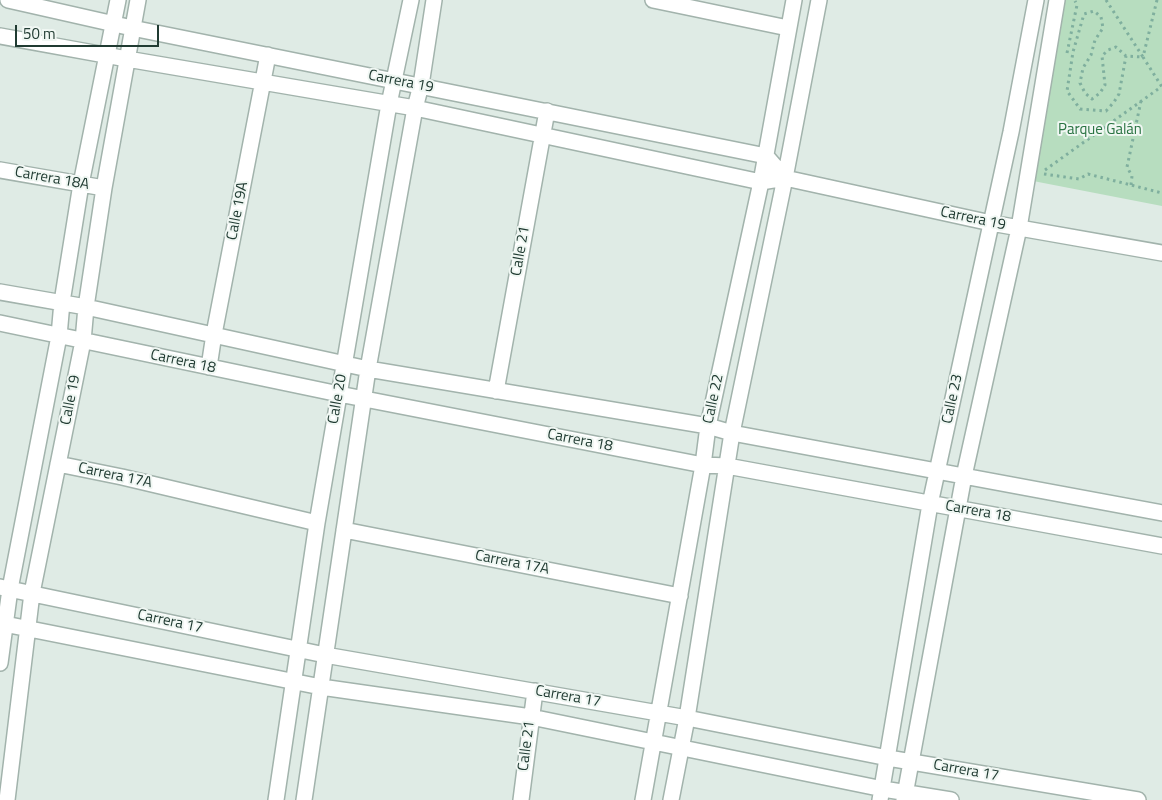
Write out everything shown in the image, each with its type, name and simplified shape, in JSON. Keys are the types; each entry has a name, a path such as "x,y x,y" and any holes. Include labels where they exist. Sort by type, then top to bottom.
{"street":[{"name":"Carrera 19","path":"8,0 268,56 766,156"},
{"name":"Calle 19","path":"0,663 5,588 59,336 62,302 81,184 118,0"},
{"name":"Calle 19","path":"7,800 32,593 83,341 86,307 104,188 138,0"},
{"name":"Calle 20","path":"276,800 317,523 394,81 411,0"},
{"name":"Calle 20","path":"304,800 368,369 434,0"},
{"path":"653,0 788,28"},
{"name":"Calle 22","path":"643,800 660,713 703,465 708,426 761,182 794,0"},
{"name":"Calle 22","path":"671,800 687,718 732,432 785,178 818,0"},
{"name":"Calle 23","path":"881,794 930,504 1011,132 1036,0"},
{"name":"Calle 23","path":"904,796 964,476 1019,228 1057,0"},
{"name":"Carrera 19","path":"0,36 415,108 761,182 785,178 991,223 1162,253"},
{"name":"Calle 19A","path":"209,367 268,56"},
{"name":"Calle 21","path":"496,391 547,111"},
{"path":"766,156 785,178"},
{"name":"Carrera 18A","path":"0,170 104,188"},
{"path":"0,292 86,307 368,369 708,426 1162,513"},
{"name":"Carrera 18","path":"0,323 339,394 703,465 727,466 1162,546"},
{"name":"Carrera 17A","path":"58,464 122,477 317,523"},
{"name":"Carrera 17A","path":"344,530 680,596"},
{"name":"Carrera 17","path":"5,588 325,655 660,713 888,758 1138,800"},
{"name":"Carrera 17","path":"2,624 321,687 531,717 682,747 881,794 951,800"},
{"name":"Calle 21","path":"521,800 535,691"}],"path":[{"path":"1106,0 1162,87 1041,173 1080,179 1088,174 1162,193"},
{"path":"1143,57 1157,0"},
{"path":"1126,56 1118,94 1114,102 1106,111 1080,109 1067,91 1075,45 1084,14 1094,11 1101,17 1104,28 1095,40 1091,55 1083,68 1080,83 1085,93 1092,99 1100,93 1105,85 1102,56 1108,50 1116,47 1126,56 1143,57"},
{"path":"1131,185 1132,176 1127,167 1141,101"}],"green space":[{"name":"Parque Galán","path":"1058,0 1162,0 1162,206 1028,180"}]}
